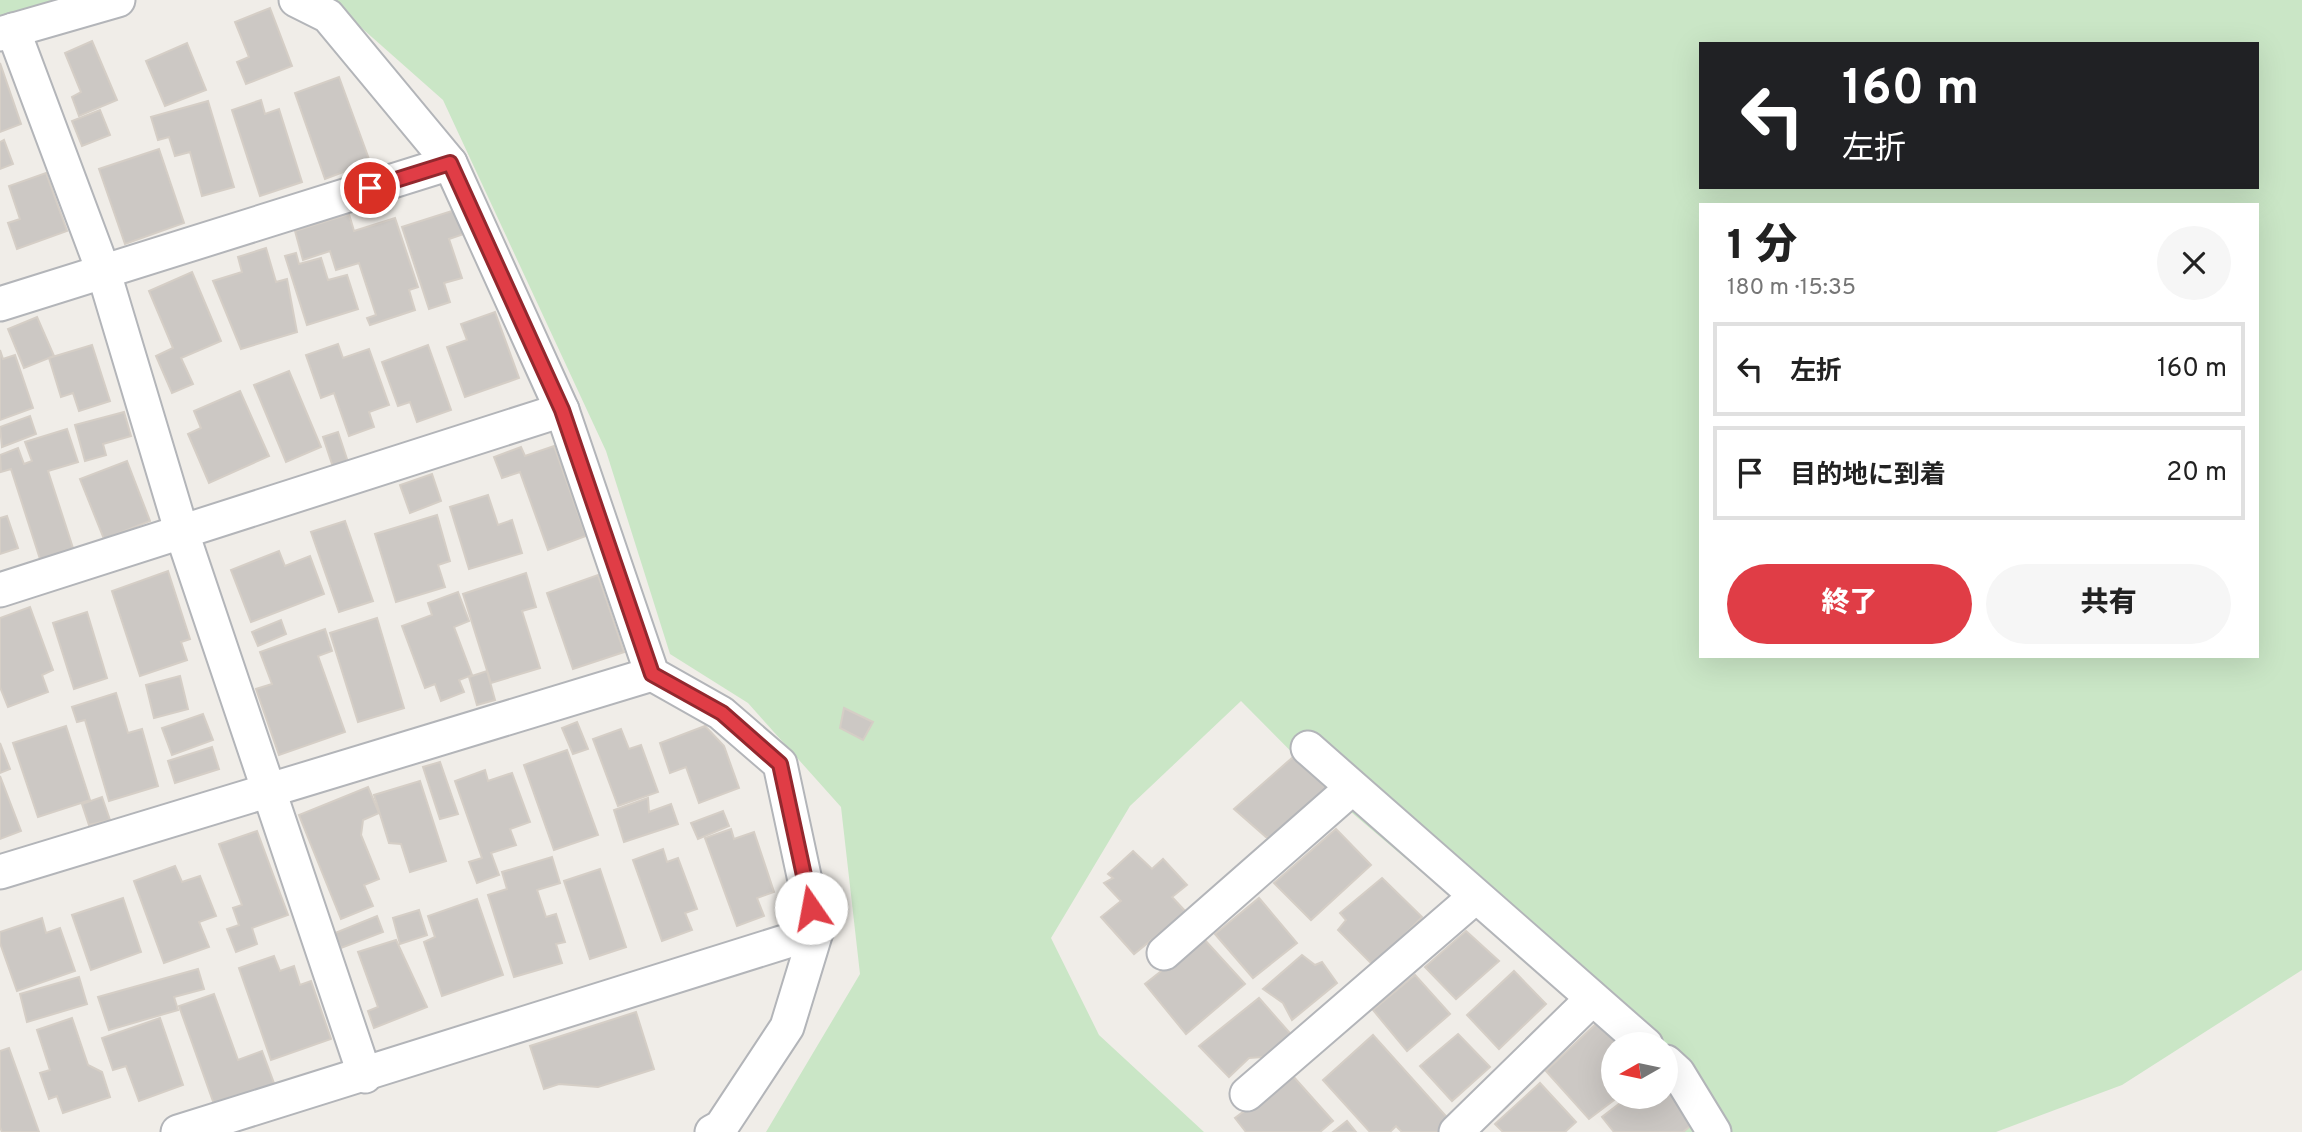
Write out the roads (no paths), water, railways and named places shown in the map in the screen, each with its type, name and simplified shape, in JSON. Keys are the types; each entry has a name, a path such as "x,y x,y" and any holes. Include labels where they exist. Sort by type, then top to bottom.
{"street":[{"path":"118,0 7,32 104,273 182,533 266,790 365,1076"},
{"path":"296,0 328,16 450,163 562,410 652,674 722,713 780,764 816,932 787,1027 721,1127 712,1132"},
{"path":"0,304 450,163"},
{"path":"0,590 562,410"},
{"path":"0,872 652,674"},
{"path":"1308,748 1631,1032"},
{"path":"1164,953 1352,788"},
{"path":"1247,1094 1475,897"},
{"path":"178,1132 365,1076 816,932"},
{"path":"1456,1132 1592,999"},
{"path":"1678,1073 1714,1132"}]}
